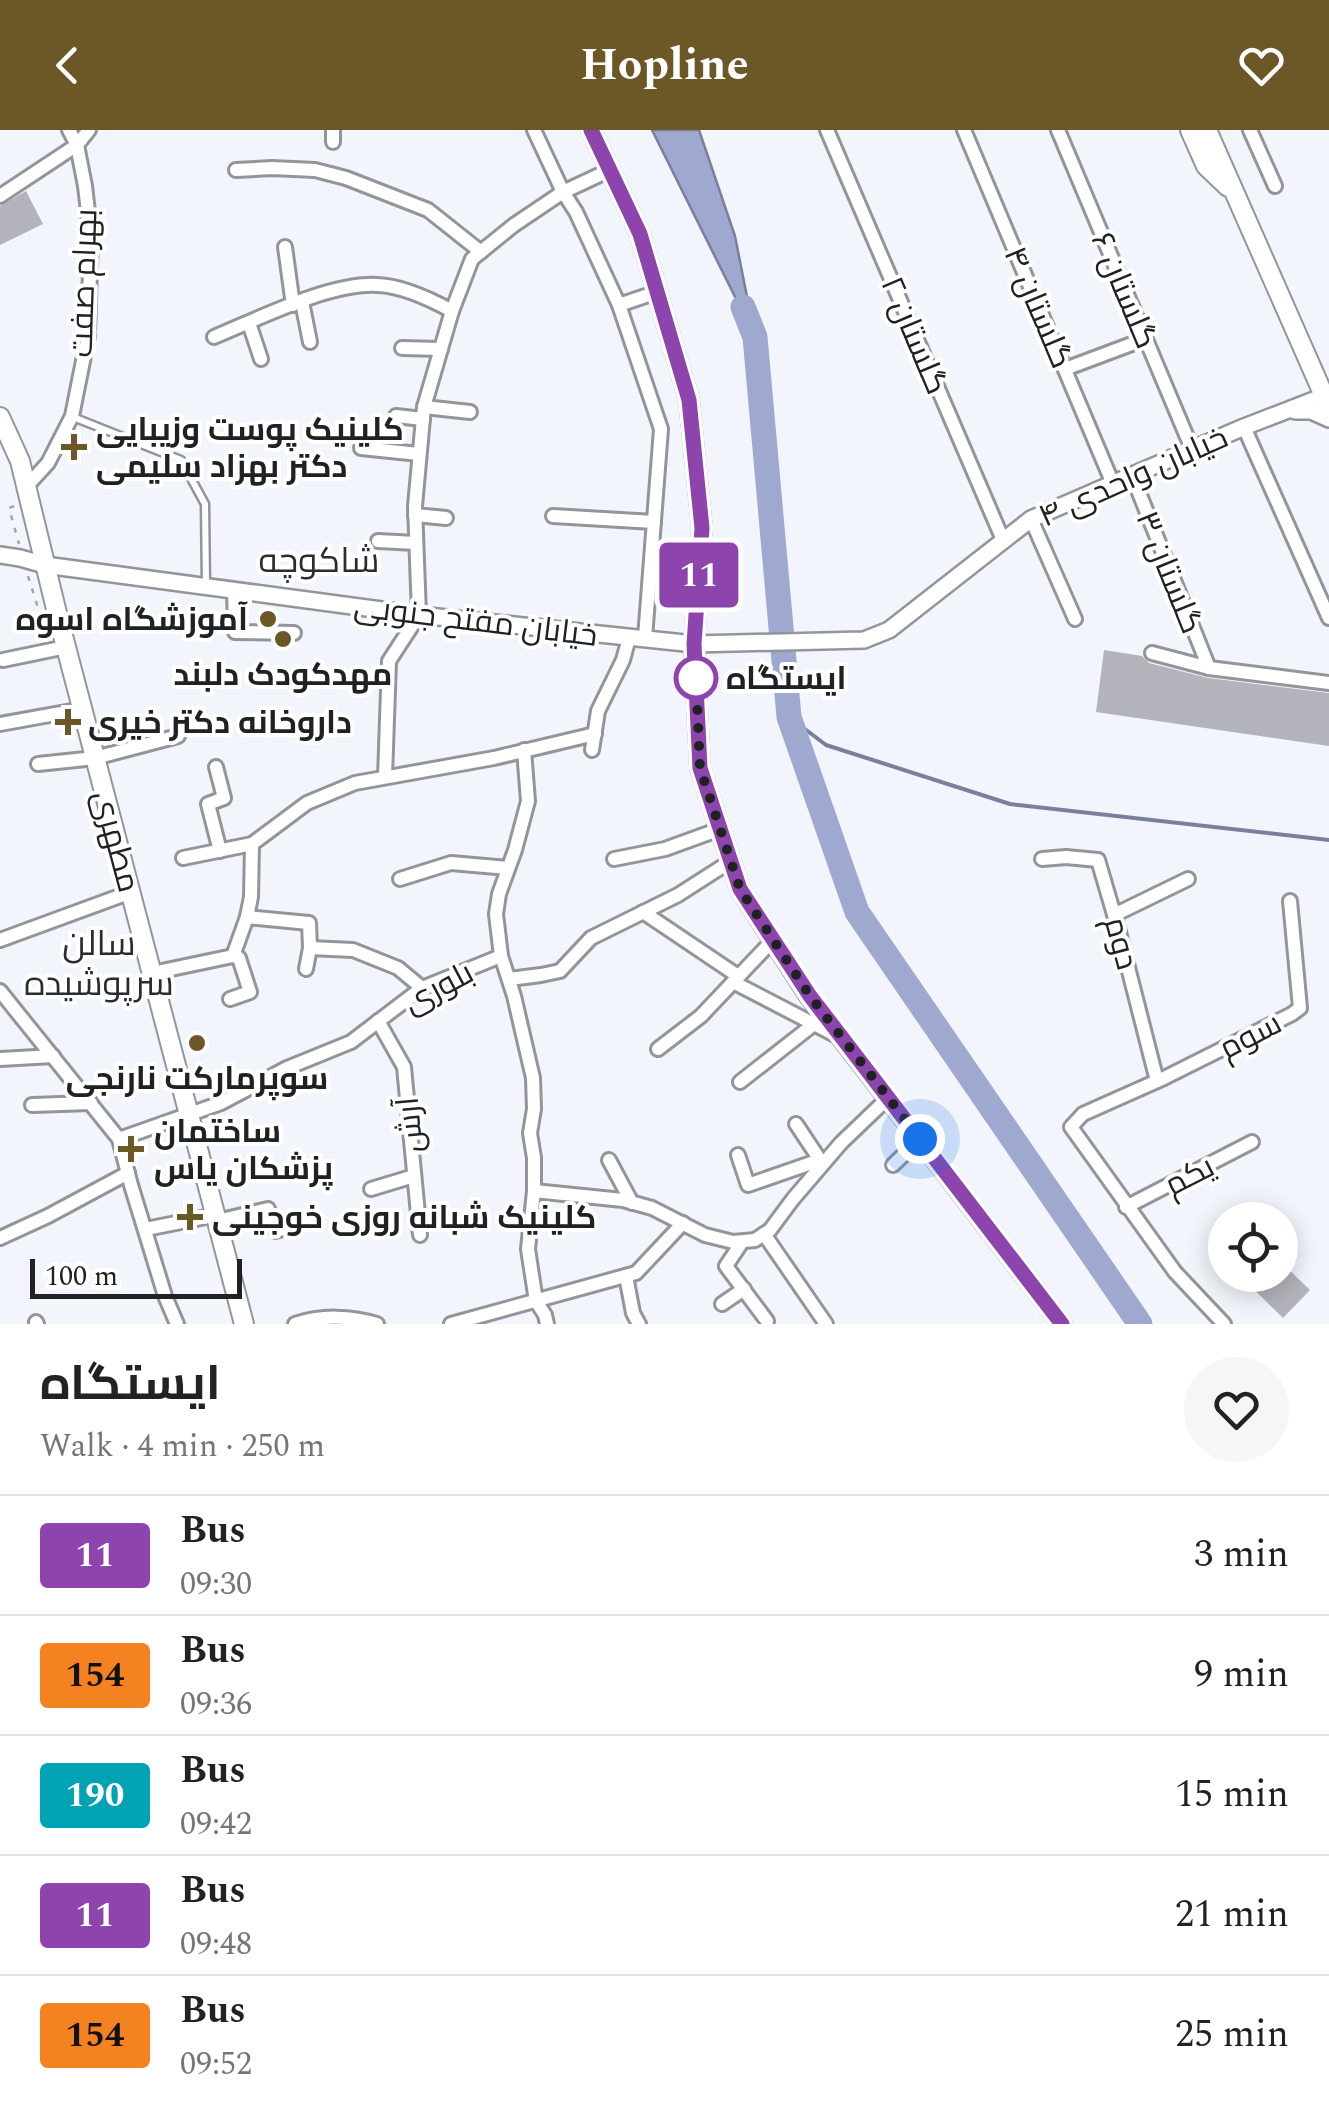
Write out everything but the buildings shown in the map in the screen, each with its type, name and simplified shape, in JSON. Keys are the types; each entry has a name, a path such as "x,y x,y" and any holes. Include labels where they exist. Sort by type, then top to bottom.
{"main road":[{"path":"591,130 640,234 689,400 702,528 694,644 700,768 740,889 810,996 1062,1324"},
{"path":"1190,130 1206,166 1235,194"},
{"path":"1207,130 1327,399"},
{"path":"1220,130 1329,378"},
{"name":"مطهری","path":"0,417 20,461 244,1324"}],"street":[{"name":"بهرام صفت","path":"26,486 48,463 72,416 88,336 91,237 77,145 69,130"},
{"path":"0,196 77,145 89,130"},
{"path":"534,130 619,305 661,428 654,522 637,638 598,711 592,750"},
{"name":"گلستان ۲","path":"827,130 1002,540"},
{"name":"گلستان ۴","path":"964,130 1113,484"},
{"name":"گلستان ۶","path":"1058,130 1192,449"},
{"path":"1250,130 1274,186"},
{"path":"236,170 315,170 346,178 428,210 480,252"},
{"path":"385,778 389,662 419,614 415,515 423,413 452,311 472,259 564,192 610,170"},
{"path":"285,247 310,342"},
{"path":"214,338 342,288 380,285 428,298 452,311"},
{"path":"619,305 657,292"},
{"path":"249,323 261,359"},
{"path":"1065,370 1145,339"},
{"path":"402,348 441,348"},
{"name":"خیابان واحدی ۴","path":"854,642 889,630 1031,519 1244,427 1327,399"},
{"path":"1286,411 1311,411 1329,419"},
{"path":"396,416 470,412"},
{"path":"1244,427 1329,618"},
{"path":"362,448 420,454"},
{"name":"گلستان ۳","path":"1132,476 1209,668"},
{"path":"415,515 446,518"},
{"path":"553,516 654,522"},
{"path":"1031,519 1075,619"},
{"path":"378,541 416,543"},
{"name":"خیابان مفتح جنوبی","path":"0,555 44,565 419,614 694,644 854,642"},
{"path":"234,590 235,632 294,633"},
{"path":"2,660 66,648"},
{"path":"1152,653 1209,668 1329,683"},
{"path":"0,724 82,709"},
{"path":"183,858 252,844 307,802 355,782 494,758 594,734"},
{"path":"38,764 95,758 178,736"},
{"name":"بلوری","path":"120,1139 221,1104 287,1068 351,1042 422,988 501,956 496,914 499,894 528,801 524,750"},
{"path":"216,766 224,798 208,804 220,850"},
{"path":"614,859 665,848 720,829"},
{"path":"232,956 252,897 252,844"},
{"name":"دوم","path":"1042,859 1098,860 1157,1082"},
{"path":"509,979 560,971 591,938 678,895 731,861"},
{"path":"400,879 451,863 508,868"},
{"path":"1114,914 1188,879"},
{"path":"0,940 131,892"},
{"name":"سوم","path":"1157,1082 1300,1008 1290,901"},
{"path":"643,912 736,979 842,1038"},
{"path":"247,917 309,923 306,969"},
{"path":"658,1050 701,1016 773,940"},
{"path":"310,948 353,950 398,968 422,988"},
{"path":"152,973 232,956 239,958 250,992 230,999"},
{"path":"501,956 533,1078 530,1133 534,1191 528,1249 536,1301 547,1324"},
{"path":"0,991 120,1139 165,1296 177,1324"},
{"name":"آرش","path":"378,1021 404,1067 420,1235"},
{"path":"740,1082 814,1024"},
{"path":"0,1058 53,1056"},
{"path":"1157,1082 1083,1114 1071,1128 1175,1272 1224,1324"},
{"path":"534,1191 632,1203 652,1208 705,1235 734,1242 755,1240 822,1162 888,1098"},
{"path":"32,1105 91,1103"},
{"path":"796,1124 822,1162"},
{"path":"893,1164 920,1139"},
{"name":"یکم","path":"1126,1207 1252,1142"},
{"path":"738,1154 748,1185 822,1162"},
{"path":"608,1160 632,1203"},
{"path":"0,1238 128,1173"},
{"path":"370,1189 414,1176"},
{"path":"146,1229 268,1209 276,1231 314,1219"},
{"path":"451,1324 636,1273 683,1223"},
{"path":"764,1234 826,1324"},
{"path":"742,1242 726,1266 767,1321"},
{"path":"626,1276 639,1324"},
{"path":"722,1304 744,1289"},
{"path":"295,1324 355,1318 377,1324"}],"lane":[{"path":"72,416 181,460 205,504 206,586"}],"water":[{"path":"652,130 699,130 735,236 755,337"}],"waterway":[{"path":"743,307 755,337 789,717 857,912 1140,1324"},
{"path":"789,717 826,745 1010,804 1329,840"}],"bus line":[{"name":"11","path":"591,130 640,234 689,400 702,528 694,644 700,768 740,889 810,996 1062,1324"}],"place":[{"name":"کلینیک پوست وزیبایی دکتر بهزاد سلیمی","path":"74,447"},
{"name":"آموزشگاه اسوه","path":"268,619"},
{"name":"مهدکودک دلبند","path":"283,639"},
{"name":"ایستگاه","path":"696,678"},
{"name":"داروخانه دکتر خیری","path":"68,722"},
{"name":"سوپرمارکت نارنجی","path":"197,1043"},
{"name":"ساختمان پزشکان یاس","path":"131,1149"},
{"name":"کلینیک شبانه روزی خوجینی","path":"190,1217"}],"district":[{"name":"شاکوچه","path":"319,560"},
{"name":"سالن سرپوشیده","path":"99,963"}],"route":[{"path":"696,678 700,768 740,889 810,996 920,1139"}]}
